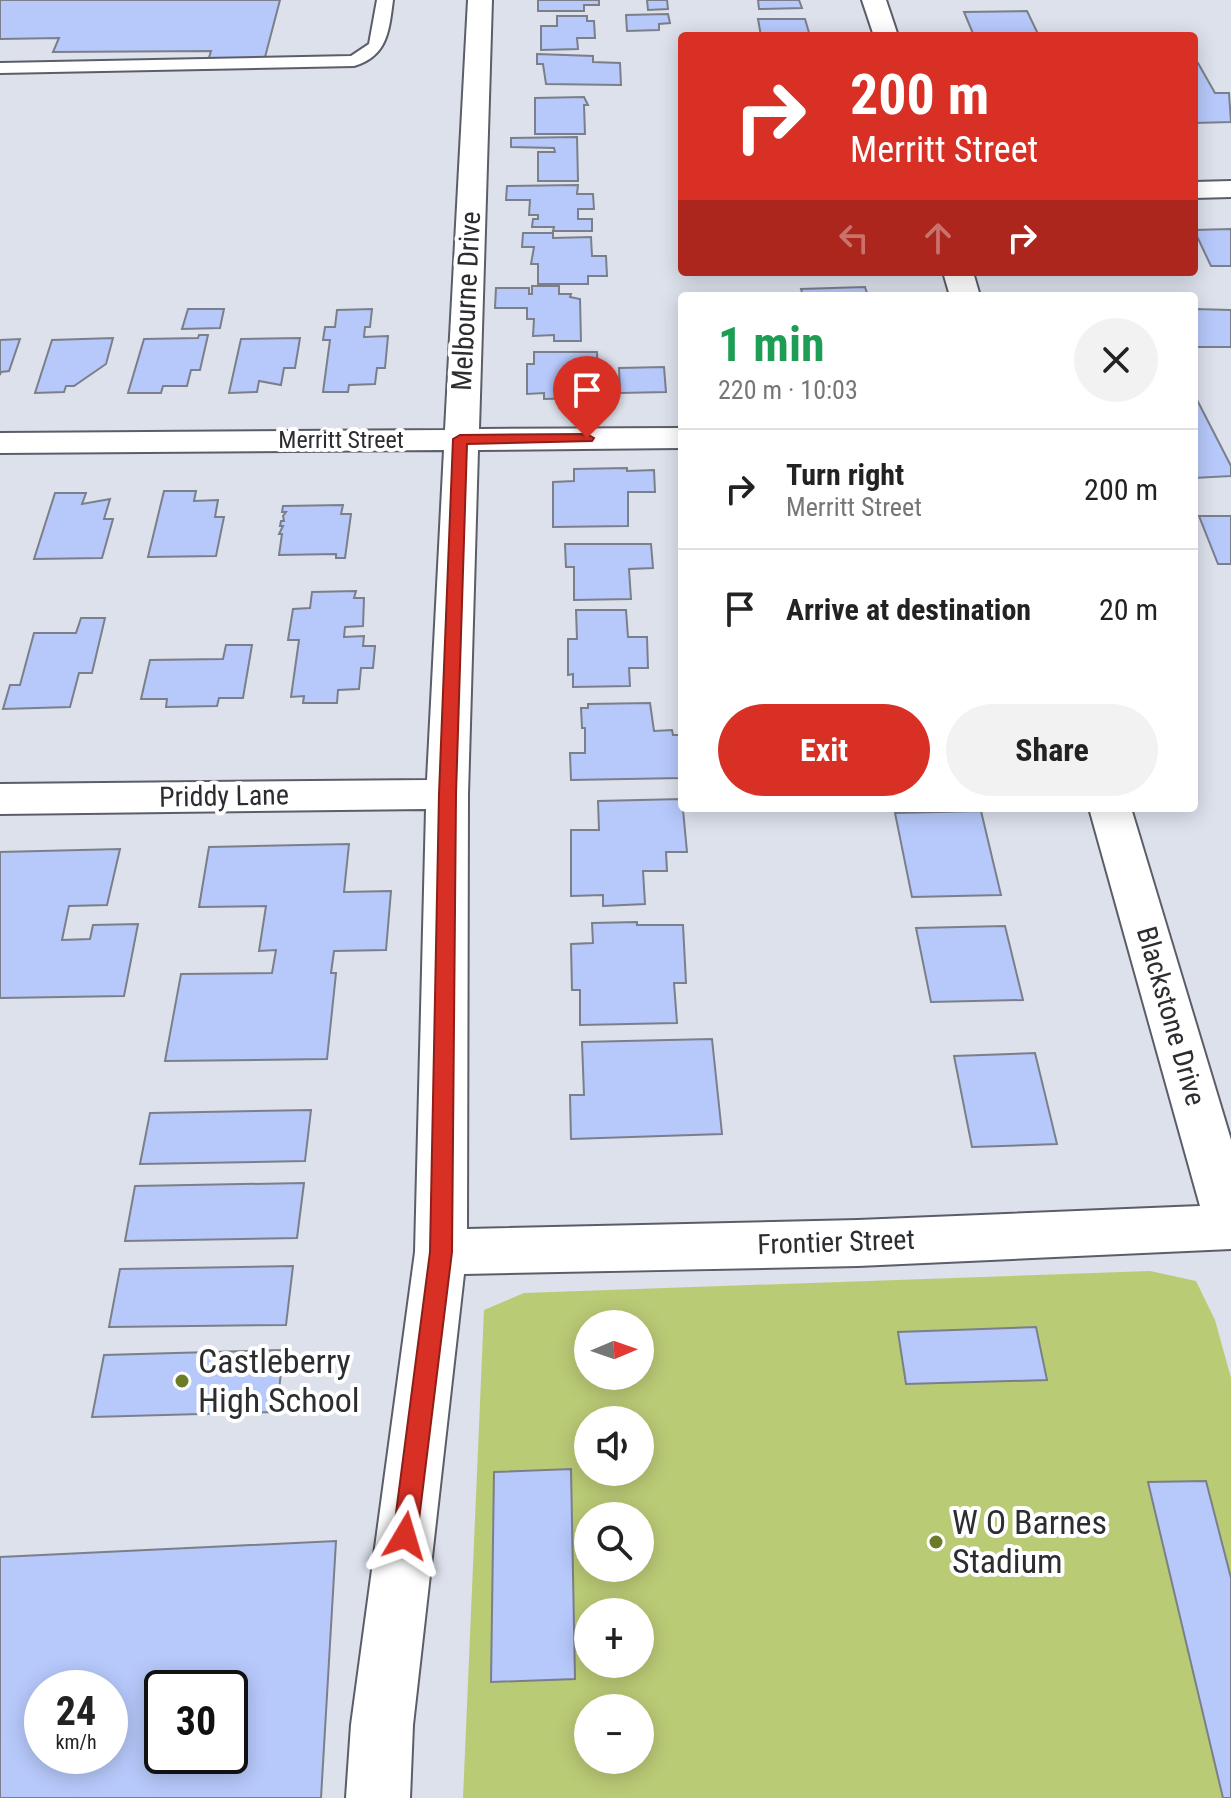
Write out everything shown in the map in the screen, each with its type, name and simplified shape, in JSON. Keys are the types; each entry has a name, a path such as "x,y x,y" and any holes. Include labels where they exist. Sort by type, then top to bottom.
{"street":[{"name":"Melbourne Drive","path":"378,1798 384,1709 441,1252 447,794 480,0"},
{"path":"874,0 885,32"},
{"path":"1198,190 1231,189"},
{"name":"Merritt Street","path":"0,443 678,438"},
{"name":"Priddy Lane","path":"0,799 447,794"},
{"name":"Blackstone Drive","path":"1111,812 1231,1226"},
{"name":"Frontier Street","path":"441,1252 858,1243 1231,1226"}],"lane":[{"path":"0,68 354,61 371,55 377,48 385,0"}],"green space":[{"name":"W O Barnes Stadium","path":"1150,1271 1196,1281 1215,1320 1231,1378 1231,1798 463,1798 484,1310 524,1293"}],"building":[{"path":"0,0 280,0 264,61 208,61 211,51 53,52 59,38 0,39"},
{"path":"538,0 599,0 599,5 584,5 584,11 538,11"},
{"path":"647,0 667,0 668,9 648,10"},
{"path":"758,0 799,0 802,8 759,9"},
{"path":"1027,11 1037,32 972,32 964,12"},
{"path":"668,14 670,23 659,24 659,30 627,31 626,15"},
{"path":"557,16 587,16 587,21 594,21 595,38 577,38 578,49 541,50 541,26 557,26"},
{"path":"758,19 805,19 809,32 760,32"},
{"path":"537,54 593,56 593,62 620,63 621,85 546,84 543,64 537,64"},
{"path":"1198,63 1215,93 1229,93 1231,122 1198,123"},
{"path":"584,97 588,105 584,105 585,134 535,134 535,98"},
{"path":"577,137 578,181 538,181 538,152 555,152 554,148 511,147 511,138"},
{"path":"578,185 577,194 593,194 594,209 578,209 578,219 592,219 592,231 553,231 554,227 532,227 533,219 538,219 538,215 529,215 530,200 506,200 507,186"},
{"path":"1231,229 1231,266 1211,266 1198,238 1198,230"},
{"path":"523,233 553,233 553,238 591,237 592,256 606,256 607,276 588,276 588,284 538,284 538,264 531,264 534,247 522,247"},
{"path":"532,286 559,286 559,294 571,294 570,297 580,299 581,341 554,341 554,335 533,336 534,319 527,319 527,308 495,308 496,288 529,288 529,294 532,294"},
{"path":"865,287 867,292 802,292 801,289"},
{"path":"188,309 224,309 220,328 182,329"},
{"path":"372,309 370,327 365,327 364,337 388,336 385,368 377,368 375,384 349,385 348,392 323,392 330,340 323,340 325,327 335,327 337,310"},
{"path":"1198,309 1231,310 1231,347 1198,347"},
{"path":"199,335 208,335 200,370 191,370 187,386 163,386 161,393 128,393 144,339 198,338"},
{"path":"113,338 106,364 74,386 66,386 64,392 35,393 52,340"},
{"path":"300,338 295,368 284,368 281,385 259,381 257,392 229,393 241,339"},
{"path":"20,339 9,371 0,375 0,340"},
{"path":"534,352 597,352 598,377 579,377 579,398 544,399 544,393 527,394 527,364 534,364"},
{"path":"664,367 666,392 620,393 619,368"},
{"path":"1198,402 1231,466 1231,476 1198,478"},
{"path":"627,468 627,471 654,470 655,492 628,492 628,526 553,527 553,482 574,481 574,469"},
{"path":"164,491 196,491 194,501 218,500 215,517 224,517 216,556 148,557"},
{"path":"55,493 86,493 82,504 110,499 104,519 113,519 102,558 34,559"},
{"path":"343,505 341,514 351,514 345,558 336,558 336,554 279,555 282,534 279,534 283,526 280,526 286,512 282,512 283,506"},
{"path":"1199,516 1231,516 1231,564 1218,564"},
{"path":"565,544 651,544 653,568 629,569 631,599 574,600 574,567 566,567"},
{"path":"356,591 354,598 364,598 363,626 345,627 344,637 364,636 363,646 375,646 373,668 361,668 359,689 338,690 337,703 303,703 304,696 291,697 299,640 288,640 293,609 310,608 312,592"},
{"path":"576,610 626,610 628,637 647,637 648,668 629,668 630,686 573,687 573,674 568,675 568,639 577,639"},
{"path":"81,618 105,618 92,673 79,673 70,707 3,709 10,685 20,685 34,633 76,633"},
{"path":"226,645 252,645 243,698 219,698 217,706 166,707 167,699 141,699 150,660 223,659"},
{"path":"650,703 654,731 672,730 673,735 678,735 678,778 571,780 570,753 585,753 581,708 588,708 588,704"},
{"path":"678,799 678,812 683,812 687,852 666,852 667,871 643,871 645,904 603,906 603,895 571,896 571,830 599,830 598,801"},
{"path":"981,812 1001,895 912,897 895,813"},
{"path":"349,844 344,892 391,891 386,950 334,951 331,973 336,973 327,1059 165,1061 181,974 272,973 276,950 259,951 266,906 199,907 209,847"},
{"path":"120,849 107,905 69,906 62,940 90,939 93,925 138,924 124,996 0,998 0,852"},
{"path":"637,922 637,925 683,925 686,983 674,983 677,1023 580,1025 580,990 572,990 571,944 593,943 592,923"},
{"path":"1005,926 1023,1000 931,1002 916,928"},
{"path":"712,1039 722,1134 571,1139 570,1095 584,1095 582,1042"},
{"path":"1035,1053 1057,1144 972,1147 954,1056"},
{"path":"311,1110 305,1161 140,1164 150,1113"},
{"path":"304,1183 297,1238 125,1241 135,1186"},
{"path":"293,1266 286,1325 109,1327 120,1269"},
{"path":"1036,1327 1047,1380 906,1384 898,1332"},
{"path":"283,1350 277,1412 92,1417 104,1355"},
{"path":"571,1469 575,1679 491,1682 494,1472"},
{"path":"1206,1481 1231,1578 1231,1798 1223,1798 1148,1482"},
{"path":"336,1541 321,1798 0,1798 0,1557"}],"place":[{"name":"Castleberry High School","path":"182,1381"},
{"name":"W O Barnes Stadium","path":"936,1542"}],"route":[{"path":"405,1536 441,1252 447,794 460,439 587,438"}]}
